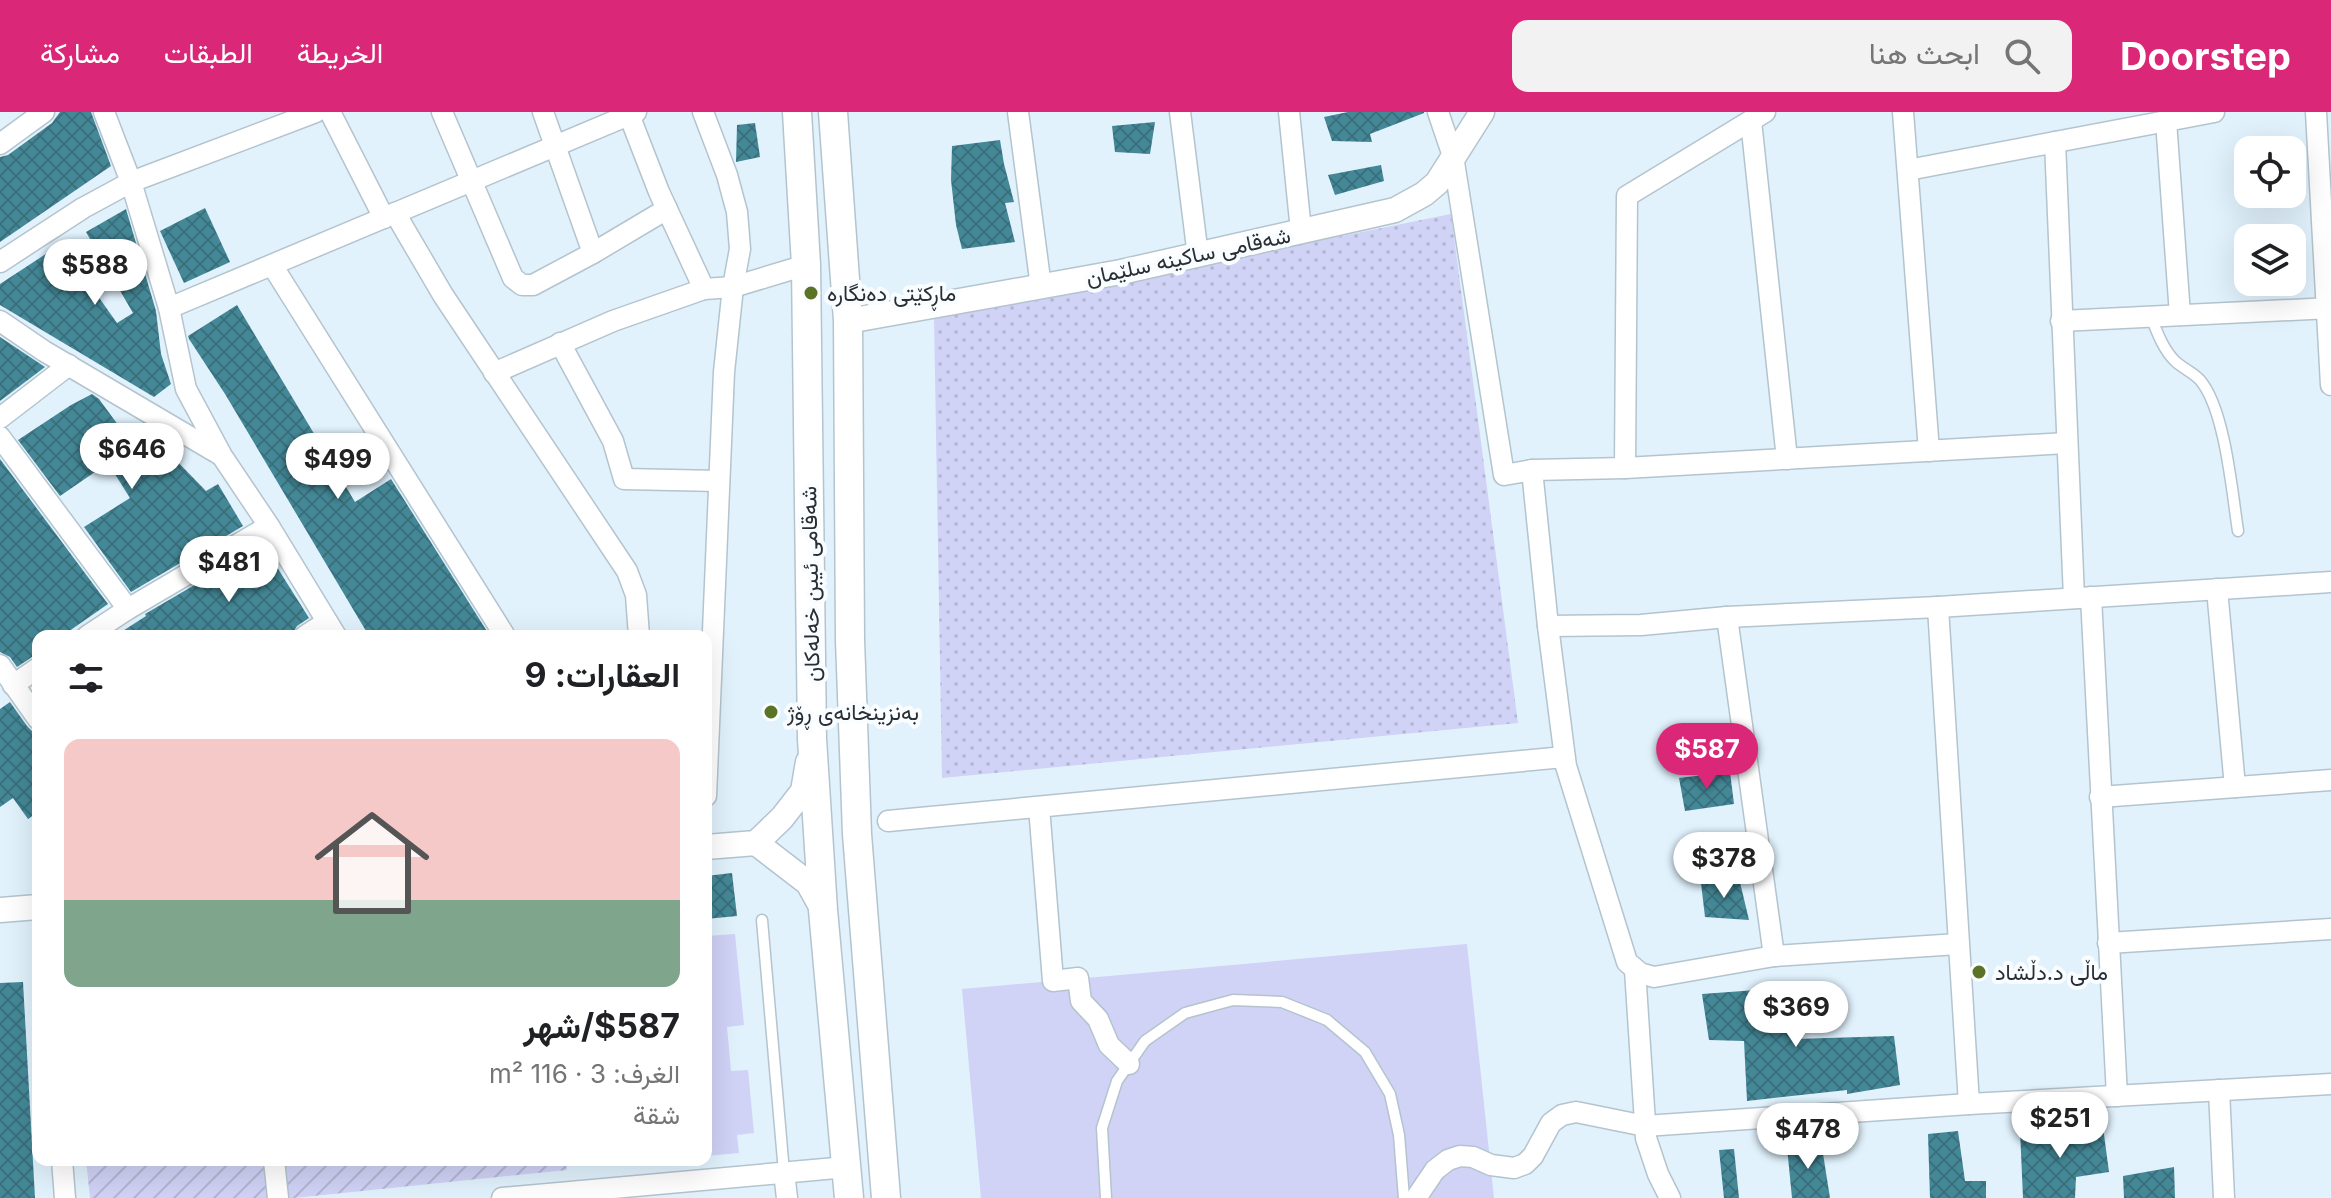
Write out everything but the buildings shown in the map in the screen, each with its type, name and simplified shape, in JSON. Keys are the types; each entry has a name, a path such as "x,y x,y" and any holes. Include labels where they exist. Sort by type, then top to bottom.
{"main road":[{"name":"شەقامی ئیبن خەلەکان","path":"797,112 806,265 812,739 823,910 849,1198"},
{"name":"شەقامی ئیبن خەلەکان","path":"833,112 848,321 850,640 857,834 886,1198"},
{"path":"810,636 850,640"},
{"path":"830,975 866,972"}],"street":[{"path":"1,140 44,112"},
{"path":"104,112 131,182 169,308 186,389 222,456 332,629"},
{"path":"0,262 83,208 131,182 316,112"},
{"path":"330,112 390,216 627,571 636,595 639,630"},
{"path":"442,112 513,278 522,285 533,285 667,209"},
{"path":"543,112 593,253"},
{"path":"703,112 727,175 737,212 740,249 724,372 712,651"},
{"path":"1018,112 1041,287"},
{"path":"1180,112 1198,256"},
{"path":"1289,112 1301,231"},
{"path":"1438,112 1453,156 1504,475 1532,470 1625,468 2067,443"},
{"name":"شەقامی ساکینە سلێمان","path":"848,321 1198,256 1395,210 1411,203 1437,183 1482,112"},
{"path":"1903,112 1929,451"},
{"path":"1908,170 2214,112"},
{"path":"2316,112 2331,385"},
{"path":"169,308 631,113 667,209 704,289"},
{"path":"1625,468 1627,196 1758,116 1787,459"},
{"path":"2166,121 2180,315"},
{"path":"2055,142 2067,443 2100,797 2117,1096"},
{"path":"272,265 501,630"},
{"path":"494,373 613,321 704,289 733,287 806,265"},
{"path":"2061,321 2329,308"},
{"path":"0,321 222,456"},
{"path":"560,343 613,441 624,479 719,481"},
{"path":"0,418 69,365"},
{"path":"0,437 128,609"},
{"path":"1532,470 1564,757 1627,962 1635,970 1654,977 1774,956 1958,944"},
{"path":"96,630 269,526"},
{"path":"1548,626 1641,625 1727,617 2331,582"},
{"path":"2217,589 2235,787"},
{"path":"1938,607 1969,1104"},
{"path":"1727,617 1774,956"},
{"path":"0,665 32,711"},
{"path":"13,685 32,672"},
{"path":"712,847 756,843 769,832 803,791 812,739"},
{"path":"888,821 1564,757"},
{"path":"2100,797 2331,780"},
{"path":"1039,807 1053,981 1078,978 1081,1001 1098,1019 1109,1045 1129,1064"},
{"path":"756,843 808,883 823,910"},
{"path":"4,904 32,906"},
{"path":"2108,943 2331,929"},
{"path":"1635,970 1646,1138 1670,1198"},
{"path":"1416,1198 1435,1170 1460,1156 1514,1168 1525,1164 1533,1156 1551,1123 1562,1115 1576,1112 1645,1126 2331,1084"},
{"path":"2219,1090 2224,1198"},
{"path":"62,1166 65,1198"},
{"path":"275,1166 278,1198"},
{"path":"502,1198 847,1167"},
{"path":"784,1172 787,1198"}],"lane":[{"path":"2151,317 2170,355 2200,380 2210,397 2220,426 2238,531"},
{"path":"762,920 784,1172"},
{"path":"1106,1198 1102,1128 1117,1081 1145,1041 1185,1013 1233,1000 1282,1002 1327,1020 1365,1052 1390,1094 1399,1135 1404,1198"}],"shaded area":[{"path":"1451,214 1518,723 942,778 934,318"},
{"path":"735,934 744,1025 727,1027 731,1071 748,1070 754,1133 737,1135 739,1153 712,1155 712,936"},
{"path":"1467,944 1494,1198 981,1198 962,989"},
{"path":"87,1166 567,1166 567,1170 294,1198 90,1198"}],"place":[{"name":"ماڕكێتی دەنگارە","path":"811,293"},
{"name":"بەنزینخانەی ڕۆژ","path":"771,712"},
{"name":"ماڵی د.دڵشاد","path":"1979,972"}]}
